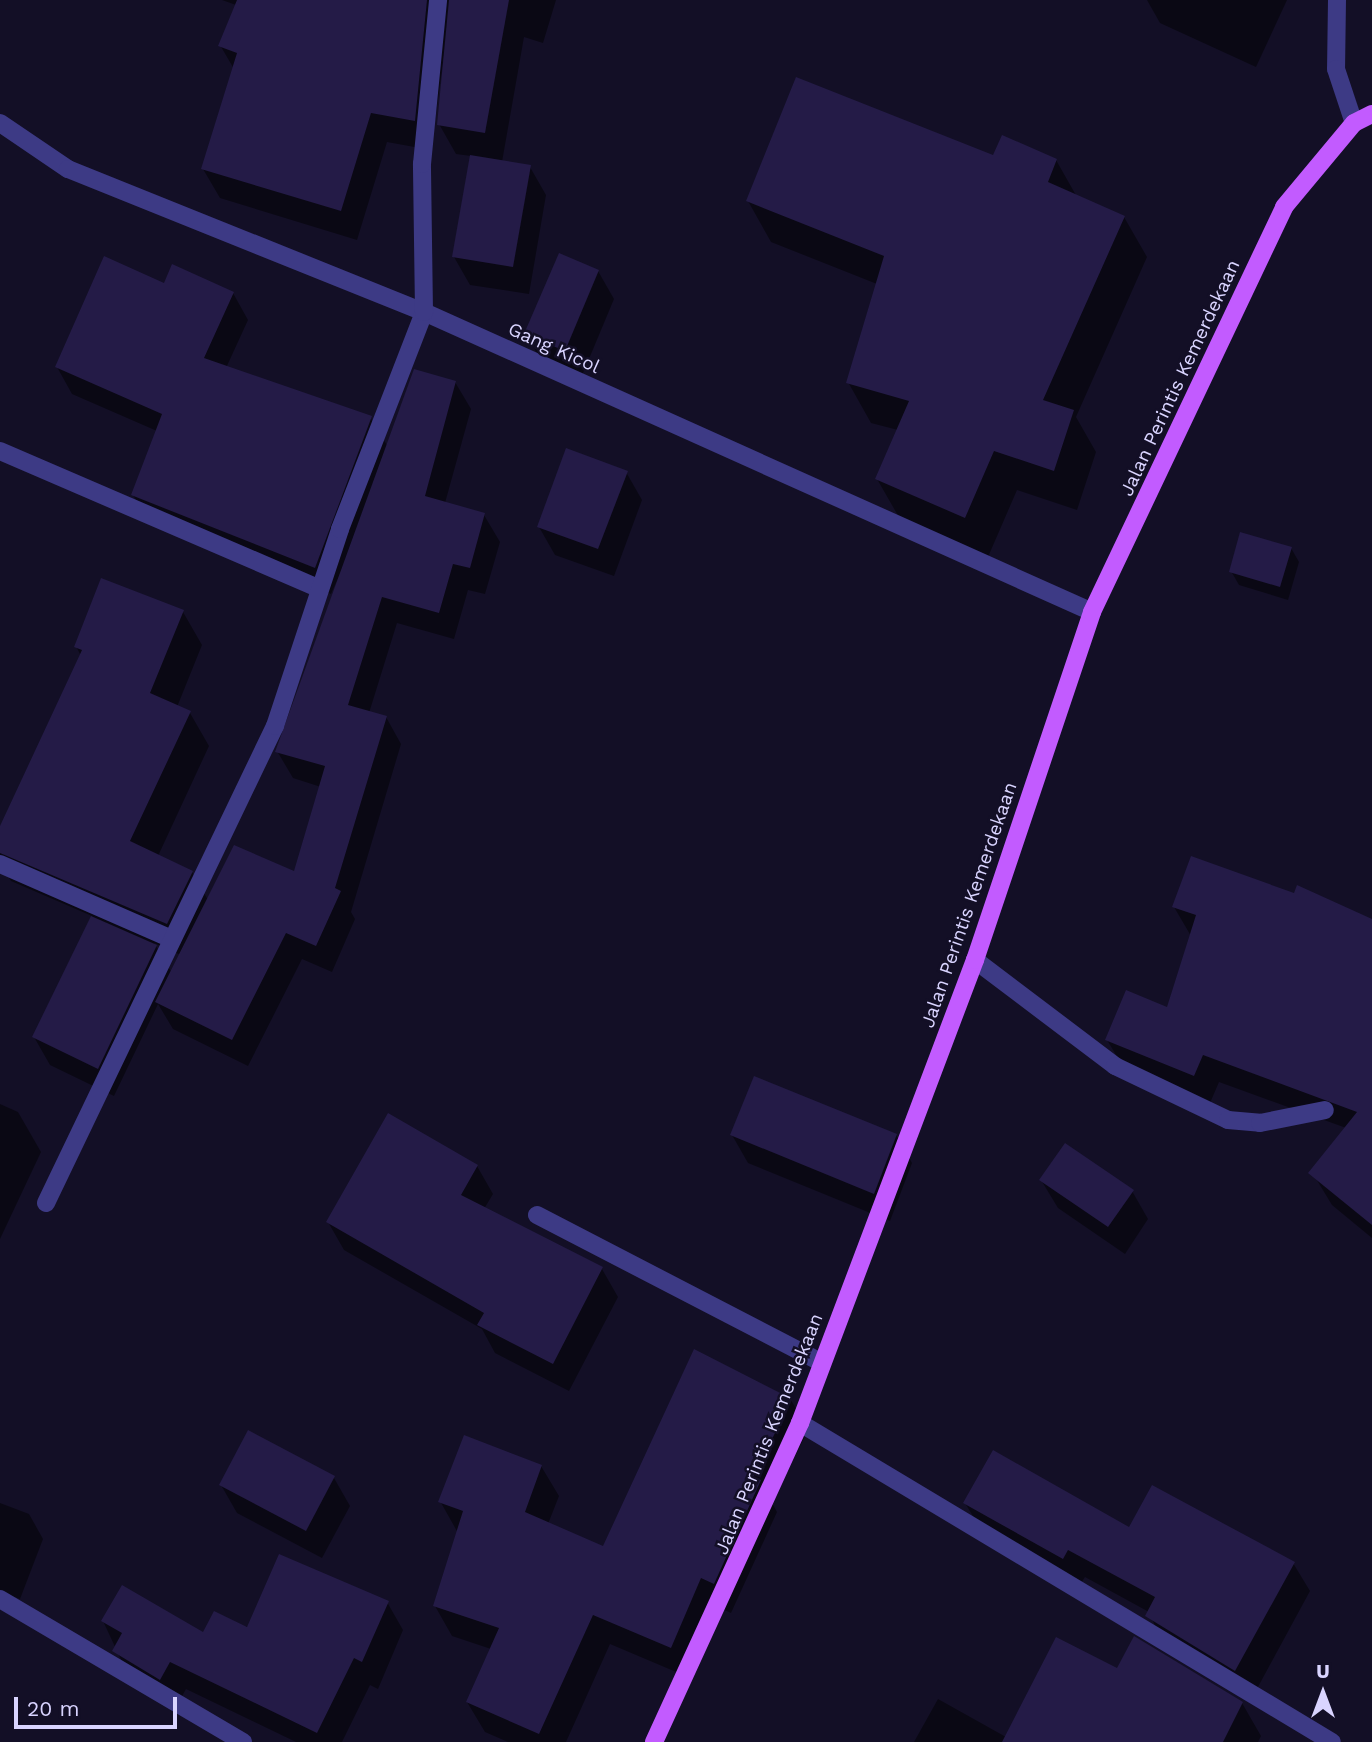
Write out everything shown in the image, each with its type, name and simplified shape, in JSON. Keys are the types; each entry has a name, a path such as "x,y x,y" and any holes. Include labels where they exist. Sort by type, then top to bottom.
{"main road":[{"name":"Jalan Perintis Kemerdekaan","path":"654,1742 800,1423 975,960 1092,612 1284,207 1354,123 1372,114"}],"street":[{"path":"46,1203 275,726 320,589 424,312 422,164 438,0"},
{"path":"1337,0 1336,69 1354,123"},
{"name":"Gang Kicol","path":"0,123 68,169 424,312 1092,612"},
{"path":"0,451 320,589"},
{"path":"0,864 172,939"},
{"path":"975,960 1115,1066 1228,1120 1260,1123 1325,1110"},
{"path":"537,1215 822,1363"},
{"path":"800,1423 1332,1742"},
{"path":"0,1599 243,1742"}],"building":[{"path":"237,0 427,0 415,121 371,113 341,211 201,169 237,53 218,46"},
{"path":"449,0 509,0 485,133 437,125"},
{"path":"796,77 993,155 1002,135 1057,159 1048,182 1125,216 1043,400 1074,410 1054,471 994,451 965,518 875,479 909,401 846,383 884,256 746,201"},
{"path":"470,155 531,165 513,267 452,257"},
{"path":"559,253 599,270 565,351 524,334"},
{"path":"104,256 164,283 172,264 234,292 204,358 372,416 315,568 131,495 162,414 55,367"},
{"path":"414,369 456,381 425,496 485,513 470,568 453,564 439,613 382,597 348,705 387,716 335,888 341,891 316,946 286,933 232,1040 155,1002 234,845 294,871 325,766 275,752"},
{"path":"566,448 628,471 598,549 537,527"},
{"path":"1240,532 1292,547 1280,587 1229,572"},
{"path":"101,578 184,610 150,693 191,711 130,841 193,871 167,924 0,853 0,826 82,650 74,647"},
{"path":"1191,856 1294,893 1297,885 1372,919 1372,1225 1308,1173 1357,1112 1203,1055 1194,1076 1105,1040 1126,990 1167,1007 1196,915 1172,907"},
{"path":"91,916 157,945 98,1069 32,1037"},
{"path":"754,1076 897,1134 874,1194 730,1135"},
{"path":"388,1113 478,1165 461,1195 603,1267 553,1364 477,1325 484,1313 326,1222"},
{"path":"1065,1143 1134,1190 1108,1227 1039,1180"},
{"path":"694,1349 792,1399 753,1477 761,1480 714,1584 701,1578 671,1648 593,1615 539,1734 466,1702 499,1628 433,1606 463,1511 438,1502 464,1435 542,1465 525,1512 603,1546"},
{"path":"248,1430 335,1476 306,1531 219,1485"},
{"path":"993,1450 1129,1527 1152,1485 1295,1562 1235,1671 1145,1616 1155,1597 1068,1550 1063,1559 963,1503"},
{"path":"279,1554 389,1601 362,1662 354,1658 317,1733 170,1662 160,1680 112,1651 122,1633 101,1621 122,1585 203,1632 214,1611 247,1627"},
{"path":"1134,1636 1243,1702 1223,1742 1002,1742 1056,1637 1117,1668"}]}
